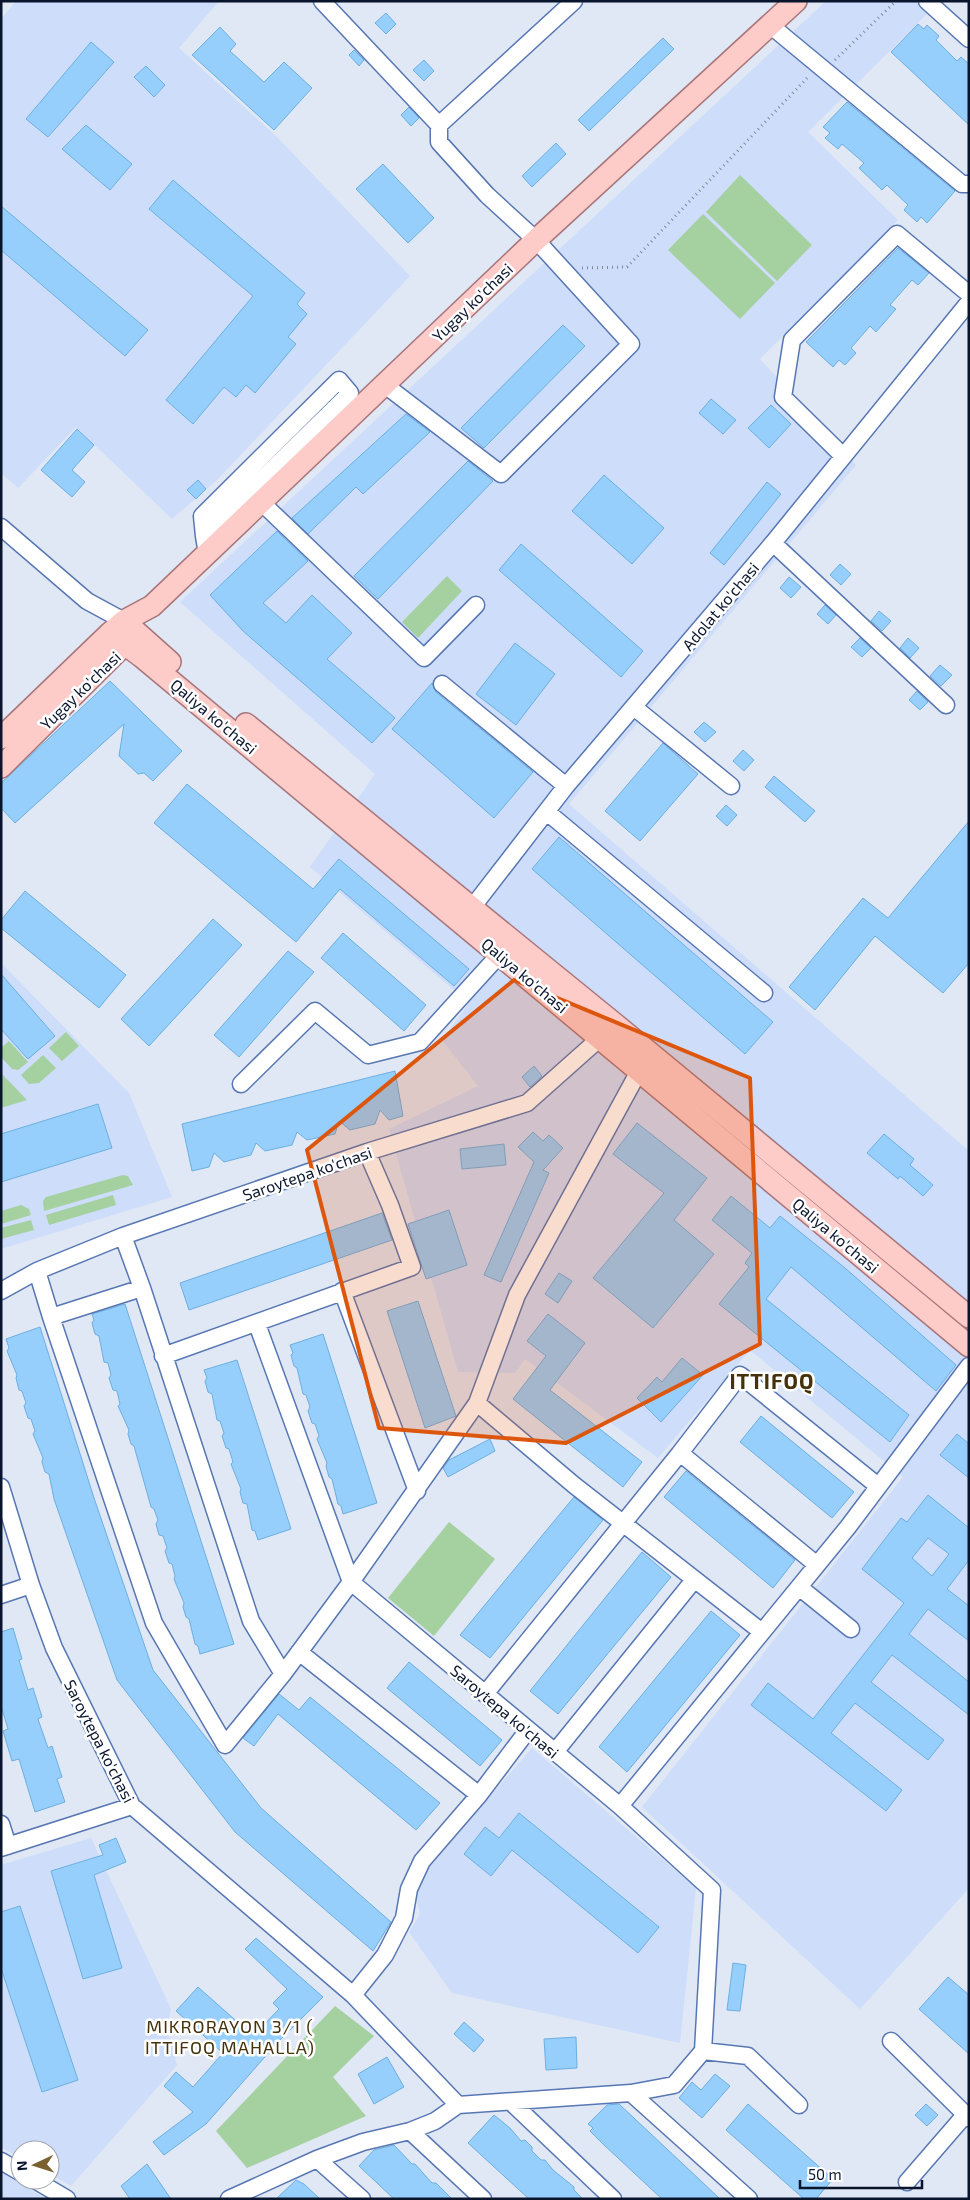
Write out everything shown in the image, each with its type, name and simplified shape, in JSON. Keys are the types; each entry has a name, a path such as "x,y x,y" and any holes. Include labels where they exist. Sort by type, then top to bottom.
{"main road":[{"name":"Yugay ko'chasi","path":"1,738 124,633 152,606 206,545 262,502 536,240 796,1"},
{"name":"Yugay ko'chasi","path":"1,767 124,633"},
{"name":"Qaliya ko'chasi","path":"124,633 150,646 471,909 608,1031 639,1071 969,1346"},
{"name":"Qaliya ko'chasi","path":"124,633 142,657 500,954 608,1031 969,1317"}],"street":[{"path":"322,1 438,125 440,142 487,195 536,240 631,344 501,474 385,385"},
{"path":"438,125 574,1"},
{"path":"928,1 969,39"},
{"path":"770,25 962,184 969,184"},
{"path":"844,456 783,397 792,340 897,234 969,294"},
{"name":"Adolat ko'chasi","path":"471,909 548,812 566,786 635,708 969,302"},
{"path":"339,380 350,393 206,545 202,516 339,380"},
{"path":"262,502 424,658 476,605"},
{"name":"Qaliya ko'chasi","path":"1,527 124,633"},
{"path":"772,543 946,705"},
{"path":"442,684 566,786"},
{"path":"635,708 731,786"},
{"path":"548,812 764,993"},
{"path":"241,1084 315,1011 368,1055 420,1042 500,954"},
{"name":"Saroytepa ko'chasi","path":"1,1291 37,1271 123,1236 367,1152 527,1103 608,1031"},
{"path":"37,1271 154,1623 225,1744 283,1674 351,1582 417,1491 477,1403 517,1295 639,1071"},
{"path":"163,1356 257,1324 342,1291 412,1268 390,1205 367,1152"},
{"path":"123,1236 142,1288 251,1621 283,1674"},
{"path":"51,1317 142,1288"},
{"path":"342,1291 417,1491"},
{"path":"257,1324 351,1582"},
{"path":"620,1806 817,1565 969,1366"},
{"path":"486,1694 624,1525 740,1375 878,1486"},
{"path":"477,1403 624,1525 762,1632"},
{"path":"680,1453 817,1565"},
{"name":"Saroytepa ko'chasi","path":"2,1497 54,1648 132,1806 353,1995 458,2105"},
{"path":"555,1752 694,1580"},
{"name":"Saroytepa ko'chasi","path":"351,1582 620,1806 712,1890 703,2050"},
{"path":"1,1595 31,1585"},
{"path":"799,1587 851,1630"},
{"path":"299,1652 479,1795"},
{"path":"353,1995 385,1955 404,1918 409,1889 422,1861 479,1795 528,1730"},
{"path":"1,1824 5,1847 132,1806"},
{"path":"891,2041 967,2117 907,2182"},
{"path":"229,2199 318,2159 363,2142 410,2132 435,2121 458,2105 631,2093 674,2085 703,2050 748,2056 799,2105"},
{"path":"631,2093 749,2199"},
{"path":"511,2102 613,2199"},
{"path":"410,2132 483,2199"},
{"path":"318,2159 362,2199"},
{"path":"52,2190 67,2199"}],"path":[{"path":"563,268 626,267 810,76 825,70 896,1"}],"highlighted area":[{"path":"514,980 750,1078 760,1344 566,1443 379,1428 307,1150"}],"shaded area":[{"path":"16,1 219,1 179,48 277,137 410,276 217,480 172,519 76,427 18,488 1,473 1,19"},
{"path":"826,1 915,1 928,13 808,132 898,220 760,359 856,465 569,804 969,1151 969,1888 860,2009 642,1807 903,1477 750,1350 658,1458 525,1359 515,1373 458,1372 389,1129 478,1086 442,1040 469,1003 310,867 375,774 180,602"},
{"path":"1,963 129,1093 172,1197 1,1249"},
{"path":"532,1748 696,1888 680,2043 452,1993 409,1932 420,1914 413,1885"},
{"path":"91,1838 171,2009 166,2034 183,2051 175,2059 177,2065 71,2186 60,2180 60,2140 10,2140 10,2152 1,2147 1,1865"},
{"path":"1,2172 10,2177 10,2190 31,2190 46,2199 1,2199"}],"green space":[{"path":"740,175 812,245 777,281 706,212"},
{"path":"703,214 775,283 740,319 668,250"},
{"path":"447,576 462,591 418,638 402,622"},
{"path":"66,1032 79,1046 62,1061 49,1048"},
{"path":"9,1041 28,1062 18,1070 12,1069 1,1057 1,1048"},
{"path":"43,1055 56,1068 39,1083 29,1084 21,1075"},
{"path":"1,1073 27,1100 1,1108"},
{"path":"123,1175 128,1176 133,1185 44,1211 43,1201 46,1197"},
{"path":"113,1195 116,1205 49,1225 46,1215"},
{"path":"21,1205 29,1209 31,1215 1,1224 1,1211"},
{"path":"31,1220 34,1230 1,1239 1,1228"},
{"path":"449,1522 495,1559 434,1636 388,1598"},
{"path":"335,2006 374,2036 333,2077 366,2116 247,2168 216,2131"}],"building":[{"path":"386,13 396,24 386,34 375,23"},
{"path":"918,24 924,29 927,25 939,36 936,40 957,61 961,57 969,64 969,125 891,52"},
{"path":"220,27 236,44 230,51 264,82 284,62 312,88 274,130 192,55"},
{"path":"663,38 674,49 589,131 578,120"},
{"path":"91,42 114,62 48,137 26,119"},
{"path":"354,50 364,60 359,66 349,55"},
{"path":"424,60 434,71 424,81 413,70"},
{"path":"146,66 165,85 154,97 134,77"},
{"path":"847,102 955,191 927,223 921,217 917,222 904,210 908,205 887,185 882,190 859,168 864,163 842,144 838,149 825,138 830,133 823,127"},
{"path":"409,107 419,118 411,126 401,115"},
{"path":"86,125 132,164 110,190 62,149"},
{"path":"556,143 566,154 532,187 522,176"},
{"path":"383,164 434,218 408,243 356,189"},
{"path":"173,180 305,293 297,304 307,314 288,337 296,344 255,393 246,385 236,397 224,387 193,424 166,400 253,296 149,209"},
{"path":"1,206 148,330 125,356 1,250"},
{"path":"898,248 929,273 918,285 912,280 890,305 896,309 876,332 870,326 851,348 856,353 845,365 839,360 833,367 806,342"},
{"path":"563,325 585,346 484,448 461,428"},
{"path":"711,399 736,420 723,434 699,413"},
{"path":"771,405 791,424 769,448 748,428"},
{"path":"406,414 430,432 363,494 356,487 308,534 292,518"},
{"path":"77,429 94,445 72,470 85,482 72,497 41,470"},
{"path":"468,461 493,481 378,599 354,576"},
{"path":"604,475 664,528 632,564 572,511"},
{"path":"198,480 206,489 196,499 187,490"},
{"path":"767,482 781,494 724,565 710,553"},
{"path":"277,531 308,561 263,603 286,623 312,595 352,633 327,659 395,718 372,743 243,631 210,595"},
{"path":"521,544 643,651 621,677 499,570"},
{"path":"840,564 851,574 841,585 830,575"},
{"path":"789,577 801,587 791,598 780,588"},
{"path":"825,605 836,615 828,624 817,614"},
{"path":"879,611 891,621 882,631 871,621"},
{"path":"860,638 871,648 862,657 851,647"},
{"path":"908,638 919,648 910,658 900,648"},
{"path":"515,643 555,674 516,725 476,694"},
{"path":"940,665 952,675 941,686 930,676"},
{"path":"110,681 182,751 153,781 144,773 138,774 119,756 124,724 15,823 1,808 1,783"},
{"path":"432,683 436,692 533,772 494,818 392,729"},
{"path":"917,691 928,702 920,710 909,700"},
{"path":"704,722 716,732 705,742 694,732"},
{"path":"663,743 698,774 640,841 605,811"},
{"path":"743,750 754,760 744,771 733,761"},
{"path":"774,776 815,811 805,822 765,787"},
{"path":"187,784 313,889 339,859 469,969 454,986 340,889 296,942 154,823"},
{"path":"726,805 737,815 727,826 716,816"},
{"path":"969,821 969,963 943,993 875,936 815,1010 789,987 863,898 888,918"},
{"path":"559,837 773,1022 745,1054 532,869"},
{"path":"25,891 126,975 99,1008 1,928 1,920"},
{"path":"213,919 242,945 149,1046 121,1019"},
{"path":"343,933 426,1005 404,1031 321,958"},
{"path":"288,951 314,972 239,1057 214,1035"},
{"path":"1,974 55,1036 28,1059 1,1029"},
{"path":"534,1066 542,1076 530,1087 522,1077"},
{"path":"395,1071 403,1116 389,1120 380,1110 375,1124 350,1130 339,1121 335,1134 307,1140 297,1132 292,1145 265,1151 256,1143 251,1155 224,1162 214,1153 209,1167 192,1171 182,1124"},
{"path":"98,1104 112,1148 1,1182 1,1134"},
{"path":"637,1123 707,1178 674,1220 714,1254 653,1328 593,1278 664,1193 613,1154"},
{"path":"533,1132 543,1141 549,1135 563,1148 543,1170 549,1173 501,1282 484,1275 534,1162 518,1147"},
{"path":"884,1134 914,1159 910,1165 933,1185 923,1196 900,1176 898,1179 867,1153"},
{"path":"504,1144 506,1165 462,1169 460,1149"},
{"path":"731,1196 770,1228 780,1216 845,1268 956,1365 936,1391 791,1267 766,1299 909,1415 890,1442 719,1304 749,1267 745,1263 752,1253 712,1220"},
{"path":"449,1210 467,1265 426,1279 408,1224"},
{"path":"382,1213 392,1240 189,1310 180,1283"},
{"path":"559,1273 572,1281 558,1303 545,1294"},
{"path":"418,1301 456,1416 425,1428 387,1311"},
{"path":"125,1304 234,1644 200,1654 198,1646 195,1644 189,1619 186,1617 183,1607 184,1603 174,1579 172,1564 169,1563 165,1551 167,1548 163,1536 159,1535 156,1524 158,1520 154,1509 151,1507 134,1446 131,1444 128,1434 129,1430 118,1406 120,1404 117,1391 113,1390 109,1378 111,1375 108,1363 104,1362 99,1336 95,1334 92,1323 94,1320 92,1314"},
{"path":"548,1314 585,1343 550,1390 642,1462 623,1487 513,1399 546,1356 527,1341"},
{"path":"40,1327 94,1498 153,1670 261,1808 391,1922 373,1951 235,1832 117,1680 54,1499 49,1474 45,1472 42,1462 43,1458 33,1434 35,1431 31,1419 28,1418 24,1406 26,1403 22,1391 19,1390 17,1375 7,1351 9,1348 6,1339"},
{"path":"323,1334 377,1503 343,1514 341,1506 338,1504 332,1479 329,1477 327,1463 317,1439 319,1436 315,1424 312,1423 308,1411 310,1407 306,1395 303,1394 297,1368 294,1366 291,1355 293,1353 290,1345"},
{"path":"682,1358 703,1375 661,1422 637,1398 657,1377 662,1382"},
{"path":"237,1360 291,1529 258,1540 255,1531 252,1530 247,1504 243,1503 241,1489 231,1464 233,1462 229,1449 226,1448 222,1436 224,1433 220,1421 217,1420 212,1394 208,1392 205,1381 207,1378 204,1370"},
{"path":"761,1416 854,1492 832,1518 740,1442"},
{"path":"957,1434 969,1444 969,1478 940,1455"},
{"path":"490,1439 495,1451 448,1477 443,1468 449,1460"},
{"path":"686,1471 795,1560 773,1588 664,1497"},
{"path":"928,1495 969,1528 969,1560 947,1589 969,1606 969,1641 928,1609 909,1634 969,1682 969,1715 892,1655 871,1682 944,1740 928,1760 855,1703 831,1733 902,1790 886,1811 751,1705 768,1683 813,1719 904,1603 862,1569 901,1518 907,1522","holes":["928,1538 949,1554 932,1576 912,1558"]},
{"path":"574,1497 603,1520 490,1658 460,1635"},
{"path":"642,1552 671,1577 558,1714 530,1691"},
{"path":"711,1611 740,1635 627,1772 599,1747"},
{"path":"13,1628 22,1659 19,1660 28,1690 33,1688 42,1717 38,1719 48,1748 52,1746 62,1777 57,1779 65,1802 35,1812 19,1759 12,1761 3,1731 8,1729 1,1706 1,1632"},
{"path":"409,1662 502,1740 480,1766 387,1688"},
{"path":"279,1694 299,1710 310,1697 440,1803 416,1830 278,1714 254,1746 243,1738"},
{"path":"519,1813 659,1927 638,1953 512,1850 491,1876 464,1854 485,1827 499,1838"},
{"path":"116,1838 126,1862 94,1875 122,1968 83,1979 51,1871 103,1855 99,1845"},
{"path":"20,1906 78,2080 42,2092 1,1968 1,1912"},
{"path":"256,1938 323,1997 278,2042 206,2124 164,2155 153,2142 193,2112 164,2086 176,2072 193,2087 223,2053 176,2011 198,1987 251,2034 255,2029 257,2032 279,2009 273,2003 287,1989 245,1949"},
{"path":"733,1963 746,1965 740,2011 727,2010"},
{"path":"948,1977 969,1995 969,2054 919,2009"},
{"path":"464,2022 484,2040 474,2052 454,2034"},
{"path":"576,2037 577,2068 546,2070 544,2039"},
{"path":"387,2057 404,2087 374,2104 358,2074"},
{"path":"715,2074 730,2086 702,2118 679,2098 692,2082 701,2090"},
{"path":"619,2104 720,2199 662,2199 603,2144 590,2131 593,2128 588,2124 607,2105"},
{"path":"748,2104 833,2179 816,2199 804,2199 726,2130"},
{"path":"926,2104 938,2115 927,2126 915,2115"},
{"path":"494,2115 510,2128 521,2141 525,2140 532,2147 532,2151 541,2160 545,2160 553,2170 574,2187 574,2190 583,2199 529,2199 468,2143"},
{"path":"394,2145 432,2183 436,2183 452,2199 394,2199 359,2166 374,2150"},
{"path":"147,2164 171,2199 130,2199 121,2186"},
{"path":"296,2180 304,2184 320,2199 276,2199"}],"district":[{"name":"ITTIFOQ","path":"772,1380"},
{"name":"MIKRORAYON 3/1 ( ITTIFOQ MAHALLA)","path":"230,2036"}]}
